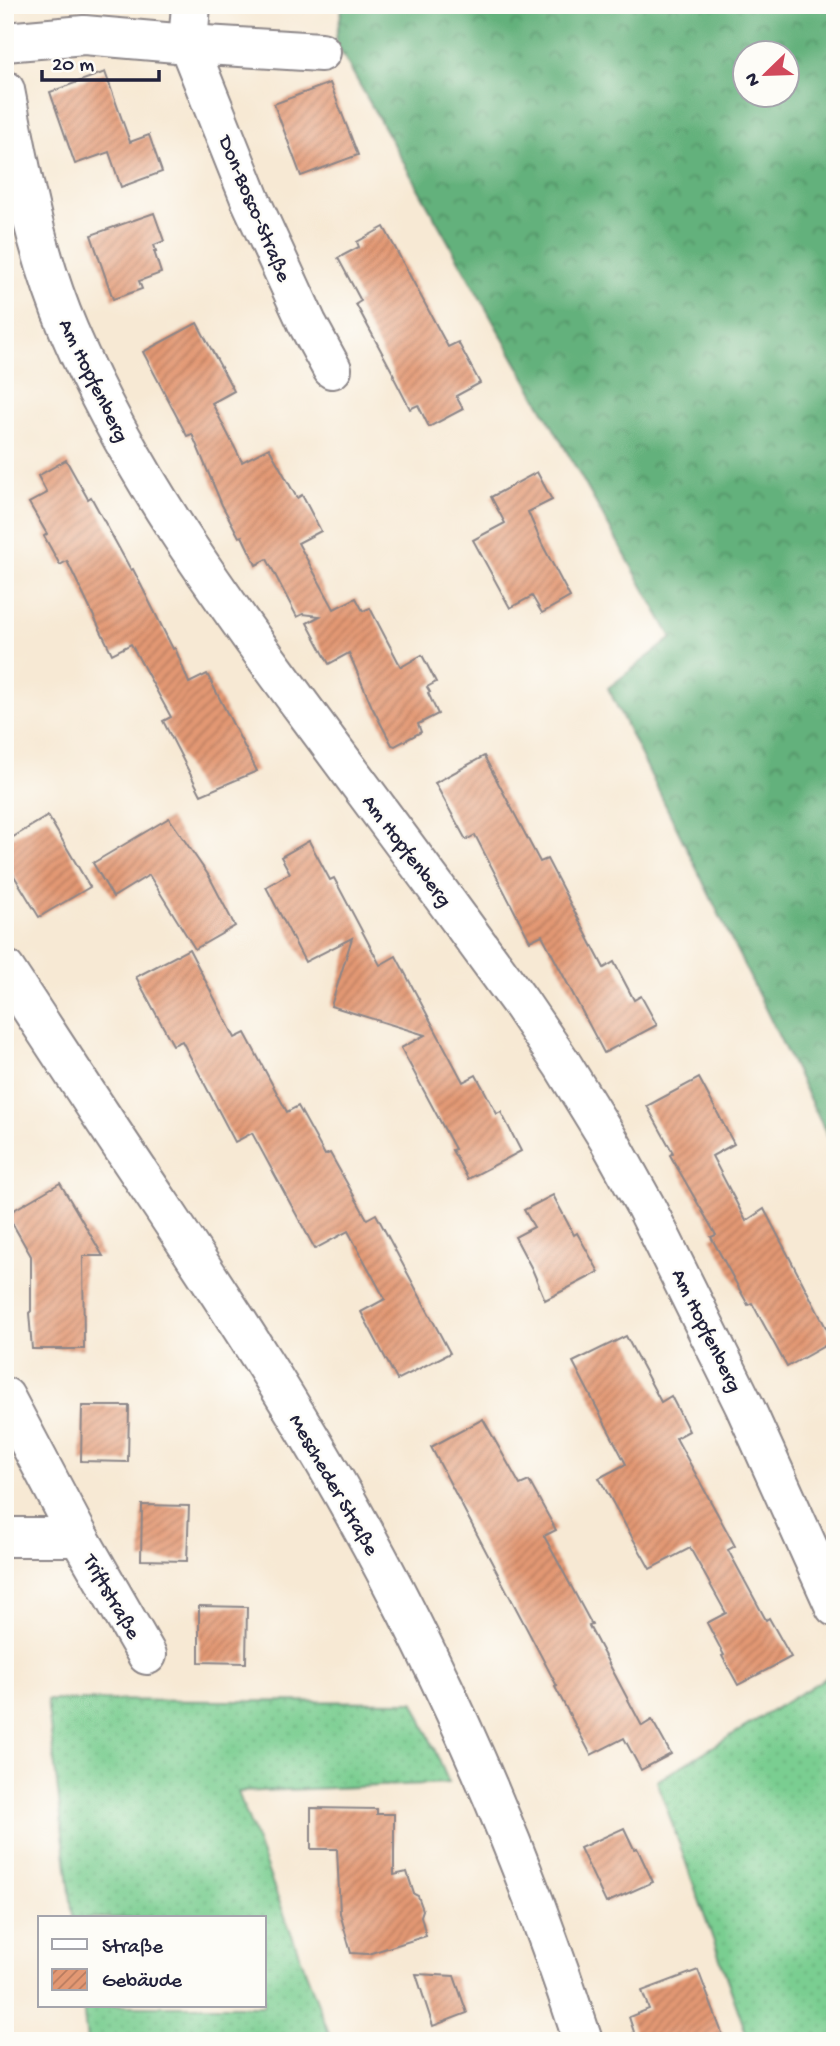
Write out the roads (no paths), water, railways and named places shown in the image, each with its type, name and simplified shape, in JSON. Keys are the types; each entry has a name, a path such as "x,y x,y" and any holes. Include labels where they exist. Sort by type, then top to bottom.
{"street":[{"path":"188,44 191,5"},
{"path":"5,41 85,34 188,44 321,52"},
{"name":"Don-Bosco-Straße","path":"188,44 250,199 307,323 332,369"},
{"name":"Am Hopfenberg","path":"5,90 33,226 51,282 84,364 114,425 156,497 229,608 520,1002 610,1142 646,1207 744,1405 835,1607"},
{"name":"Mescheder Straße","path":"5,969 258,1351 353,1511 438,1673 460,1723 509,1836 569,1996 583,2041"},
{"name":"Triftstraße","path":"5,1397 79,1537 147,1655"},
{"name":"Triftstraße","path":"5,1537 79,1537"}]}
